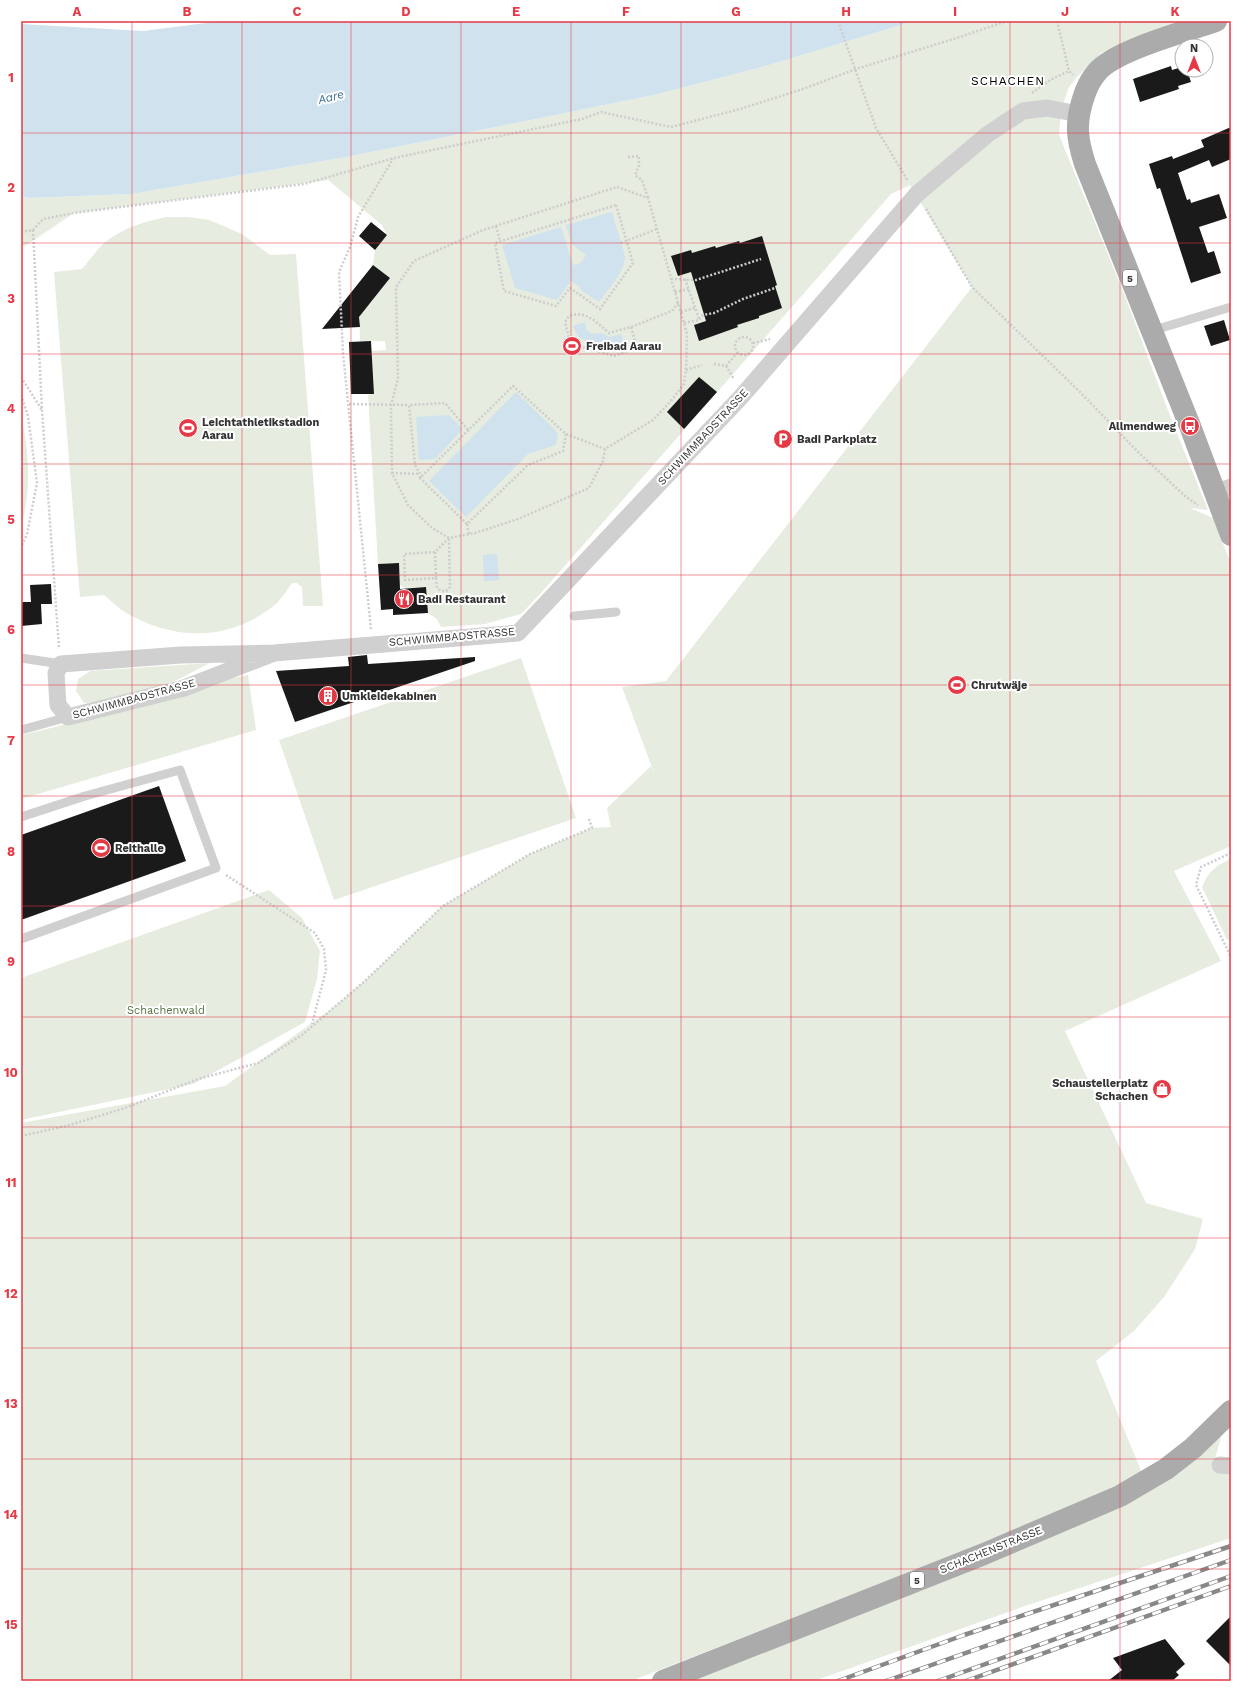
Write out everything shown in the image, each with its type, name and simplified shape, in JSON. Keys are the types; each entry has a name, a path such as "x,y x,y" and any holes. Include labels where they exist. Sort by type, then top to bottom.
{"main road":[{"name":"5","path":"1216,21 1147,44 1111,60 1097,71 1088,86 1079,114 1078,130 1079,146 1085,164 1151,331 1223,496 1231,535"},
{"name":"SCHACHENSTRASSE","path":"663,1681 984,1554 1120,1496 1166,1469 1193,1448 1231,1411"}],"street":[{"name":"SCHWIMMBADSTRASSE","path":"274,653 184,688 68,718 58,705 56,673 61,664 181,656 274,653 518,633 744,394 917,194 988,134 1023,111 1047,108 1079,114"}],"lane":[{"path":"1151,331 1231,307"},
{"path":"574,616 616,612"},
{"path":"21,658 61,664"},
{"path":"21,730 68,718"},
{"path":"21,817 85,796 180,770 216,868 21,939"}],"path":[{"path":"838,21 876,128 972,287 1081,393 1138,452 1186,497 1208,510 1223,496"},
{"path":"21,232 33,230 43,219 74,213 194,197 262,191 304,184 394,158 582,118 601,112 671,127 768,100 856,69 1007,21"},
{"path":"1057,21 1069,71 1076,78"},
{"path":"436,578 406,580 404,554 435,552 448,538 469,534 518,519 589,488 603,460 605,449 653,420 684,384 687,334 648,198 642,180 635,175 639,165 639,156 628,157"},
{"path":"372,644 343,353 338,272 350,247 358,217 394,158"},
{"path":"448,538 432,528 408,505 392,473 391,405 398,379 396,287 414,261 496,226 617,187 648,198"},
{"path":"616,205 633,263 600,309 570,288 556,306 504,291 495,243 500,241 616,205"},
{"path":"496,226 500,241"},
{"path":"621,243 656,229"},
{"path":"33,230 42,410 61,664"},
{"path":"671,279 696,280 761,259"},
{"path":"733,268 734,272"},
{"path":"686,279 699,320"},
{"path":"675,292 689,288"},
{"path":"684,323 699,320 703,315 714,313 743,297 775,288"},
{"path":"631,327 635,341 630,350 614,356 579,346 569,338 566,322 568,316 576,313 584,314 609,333 631,327 672,311 678,303"},
{"path":"681,312 695,308"},
{"path":"742,337 750,339 753,344 751,352 743,355 737,352 735,347 737,341 742,337"},
{"path":"726,366 737,352"},
{"path":"714,364 726,366 744,394"},
{"path":"686,370 702,365"},
{"path":"21,377 42,410"},
{"path":"420,478 513,386 566,434 605,449"},
{"path":"21,395 28,416 37,483 28,534 21,547"},
{"path":"349,404 409,405 445,403 468,430"},
{"path":"409,405 415,465 420,474 420,478 467,524 469,534"},
{"path":"467,524 528,466 563,451 566,434"},
{"path":"392,473 420,474"},
{"path":"435,552 437,588 441,591 446,591 450,587 448,538"},
{"path":"21,1136 70,1125 125,1108 198,1079 258,1062 302,1035 366,980 443,906 530,854 592,828 589,818"},
{"path":"1231,853 1201,867 1196,885 1231,957"},
{"path":"216,868 315,933 324,949 326,970 312,1025"}],"green space":[{"path":"914,21 1189,21 1101,53 1069,87 1061,110 1059,135 1123,291 1172,421 1208,510 1190,508 1213,518 1231,564 1231,846 1174,871 1221,961 1065,1031 1146,1203 1203,1219 1195,1249 1164,1297 1134,1331 1096,1361 1142,1473 1086,1503 631,1681 21,1681 21,1123 225,1086 334,1007 366,980 443,906 530,854 592,828 611,827 607,808 651,766 656,778 622,687 666,681 972,287 910,185 891,194 521,614 485,624 441,627 437,619 428,613 426,587 406,588 400,585 399,563 378,564 368,395 373,393 372,351 386,350 385,341 360,341 359,306 369,305 390,278 373,265 375,250 387,235 382,225 328,180 74,213 25,246 21,246 21,197 30,198 132,194 346,157 654,95 766,66"},
{"name":"Leichtathletikstadion Aarau","path":"167,217 188,217 209,220 242,234 270,255 296,254 323,606 303,606 302,587 297,583 292,583 277,603 259,616 241,625 222,631 202,633 182,632 162,628 142,621 123,611 104,595 80,597 54,272 82,269 100,247 115,235 131,227"},
{"path":"21,417 28,458 28,486 21,527"},
{"path":"521,658 576,818 334,900 279,740"},
{"path":"210,663 175,681 103,702 84,703 76,691 78,679 90,671"},
{"path":"248,675 256,730 21,799 21,735 55,727 184,688"},
{"path":"1231,859 1231,939 1227,940 1202,887 1207,877 1213,870"},
{"name":"Schachenwald","path":"269,890 302,918 320,951 317,979 305,1022 193,1084 21,1120 21,978"},
{"path":"1222,1433 1214,1463 1231,1470 1231,1538 1022,1607 814,1681 685,1681 1131,1501 1167,1479"}],"water":[{"name":"Aare","path":"221,21 914,21 766,66 654,95 346,157 132,194 30,198 21,197 21,24 143,31"},
{"path":"612,212 625,256 619,275 599,302 571,281 557,300 515,288 502,245 561,227 573,265 581,263 586,255 572,244 566,225"},
{"path":"585,322 586,330 592,334 601,333 610,337 621,334 625,345 614,349 607,344 595,346 578,337 573,326"},
{"path":"516,392 558,433 556,445 528,454 466,517 429,481"},
{"path":"449,415 463,429 435,459 419,460 416,417"},
{"path":"497,554 499,580 484,581 483,555"}],"building":[{"path":"1171,66 1172,70 1174,69 1174,78 1190,78 1191,82 1178,86 1179,89 1140,102 1133,79"},
{"path":"1231,127 1231,159 1212,167 1209,160 1178,173 1187,200 1190,199 1191,203 1219,194 1227,218 1199,227 1208,253 1214,251 1221,273 1191,283 1160,188 1157,189 1149,164 1172,156 1173,159 1204,147 1201,140"},
{"path":"371,222 387,235 375,250 359,236"},
{"path":"762,236 777,285 775,286 782,308 759,316 759,318 737,325 738,327 699,341 694,325 706,321 691,272 678,276 671,256 691,250 692,253 739,241 740,243"},
{"path":"373,265 390,278 359,317 360,327 322,329"},
{"path":"1224,320 1230,340 1211,346 1204,326"},
{"path":"371,341 374,394 351,394 349,342"},
{"path":"699,377 717,392 684,429 667,412"},
{"name":"Badi Restaurant","path":"399,563 400,589 426,587 428,613 393,615 393,609 381,610 378,564"},
{"path":"51,584 52,604 41,604 42,624 21,626 21,602 31,602 30,585"},
{"name":"Umkleidekabinen","path":"367,655 368,664 475,657 475,661 295,722 276,671 349,666 348,657"},
{"name":"Reithalle","path":"159,786 186,861 21,920 21,835"},
{"path":"1231,1616 1231,1666 1206,1641"},
{"path":"1165,1639 1185,1664 1176,1672 1179,1675 1172,1681 1108,1681 1122,1670 1113,1658"}],"railway":[{"path":"838,1681 964,1635 1231,1546"},
{"path":"886,1681 1231,1560"},
{"path":"938,1681 1231,1576"},
{"path":"966,1681 1231,1586"}],"place":[{"name":"Freibad Aarau","path":"572,346"},
{"name":"Allmendweg","path":"1190,426"},
{"name":"Leichtathletikstadion Aarau","path":"188,428"},
{"name":"Badi Parkplatz","path":"783,439"},
{"name":"Badi Restaurant","path":"404,599"},
{"name":"Chrutwäje","path":"957,685"},
{"name":"Umkleidekabinen","path":"328,696"},
{"name":"Reithalle","path":"101,848"},
{"name":"Schaustellerplatz Schachen","path":"1162,1089"}],"district":[{"name":"SCHACHEN","path":"1008,81"}]}
